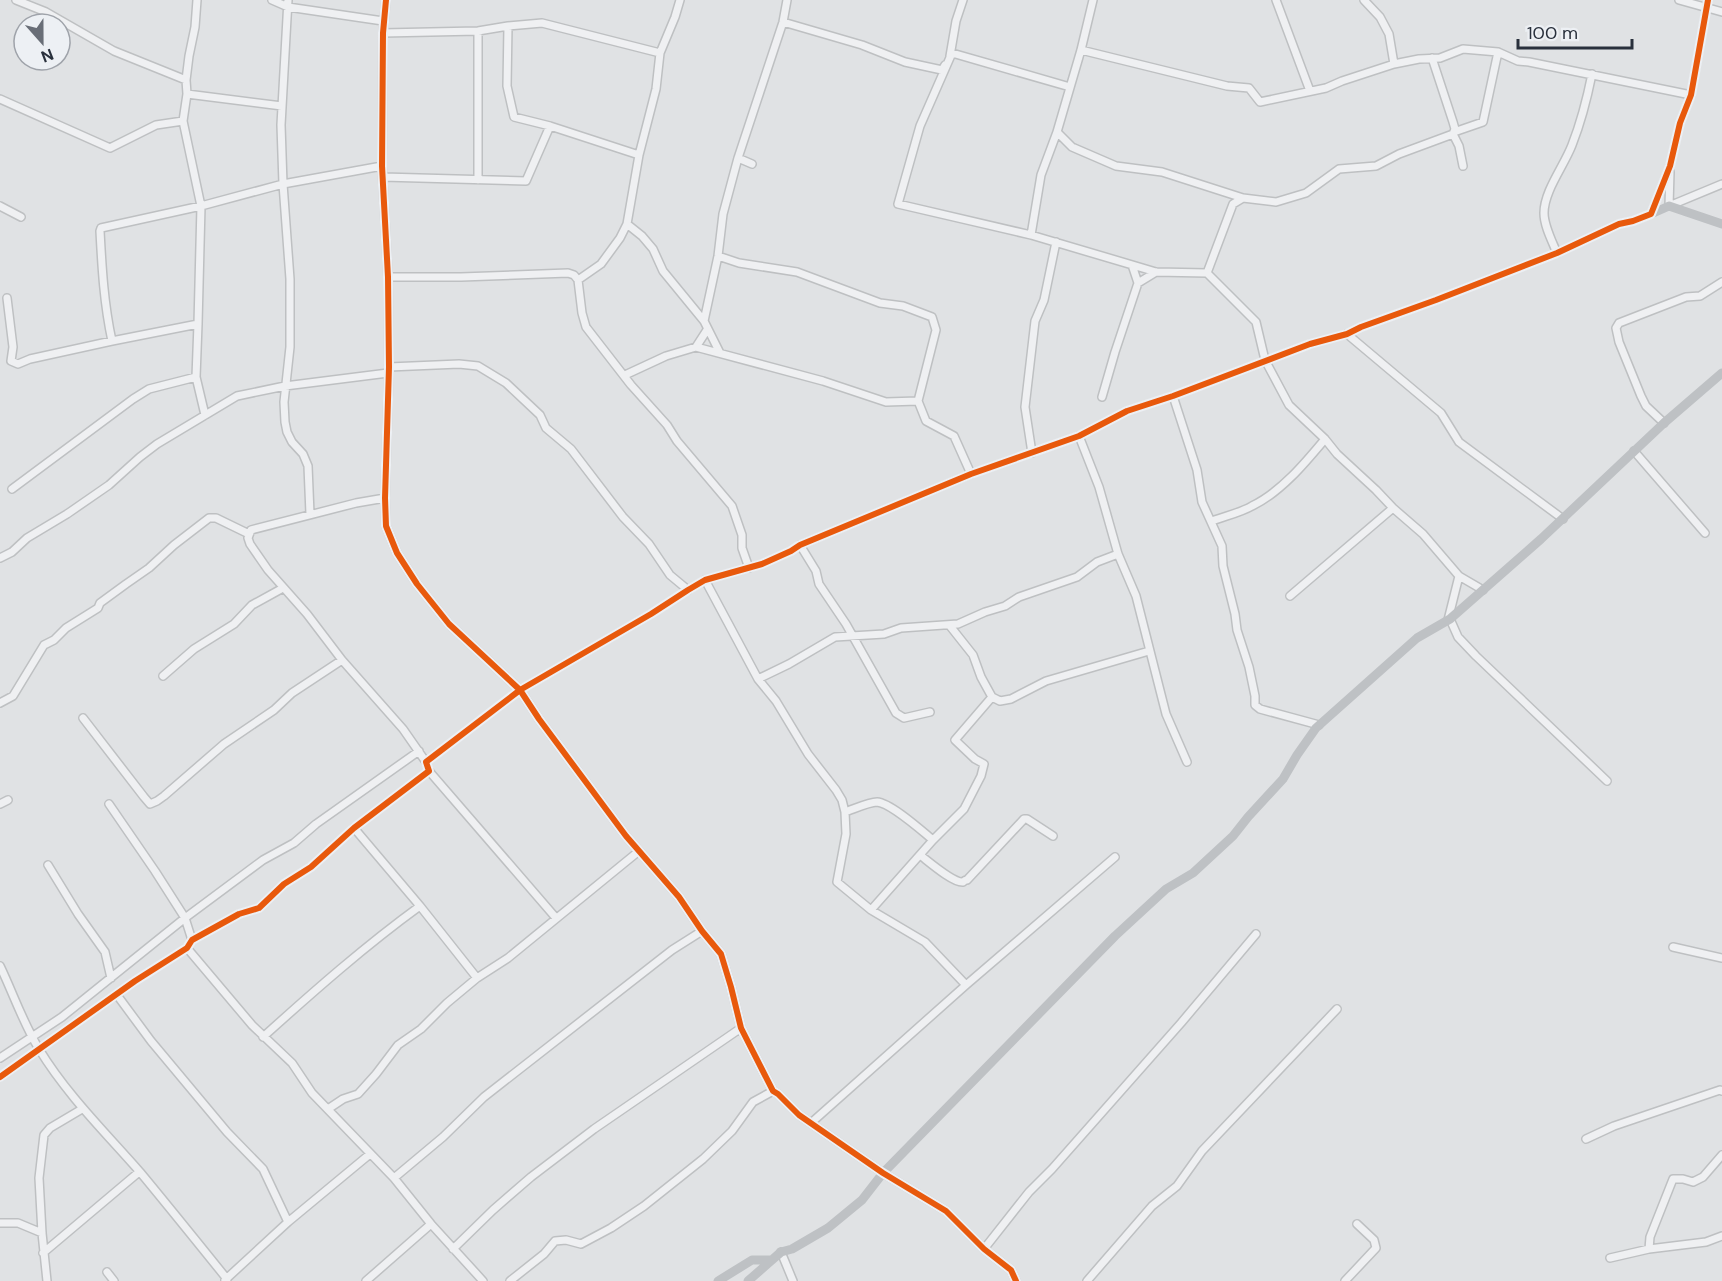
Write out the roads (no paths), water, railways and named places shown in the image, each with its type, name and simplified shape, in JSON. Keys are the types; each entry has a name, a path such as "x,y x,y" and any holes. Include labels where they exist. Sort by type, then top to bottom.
{"street":[{"path":"16,0 46,12 114,51 186,80"},
{"path":"197,0 183,121 201,206 195,377 205,415"},
{"path":"272,0 384,21"},
{"path":"386,0 383,33 382,166 388,277 389,370 385,498 386,526 397,553 417,584 450,624 520,690 626,836 679,897 721,954 741,1028 772,1091 811,1124 883,1173 945,1211 1011,1270 1016,1281"},
{"path":"578,279 601,264 627,224 639,155 656,89 660,53 680,0"},
{"path":"704,321 718,255 723,214 738,158 783,22 787,0"},
{"path":"783,22 862,45 905,62 942,70 952,53 956,21 963,0"},
{"path":"1032,235 1041,175 1057,132 1093,0"},
{"path":"1276,0 1310,91"},
{"path":"1364,0 1380,17 1389,34 1394,64"},
{"path":"1679,0 1707,4 1722,12"},
{"path":"288,4 282,106 283,184 290,279 290,347 285,386 285,412 287,432 303,454 308,466 310,514"},
{"path":"1651,214 1670,166 1680,123 1691,94 1707,4"},
{"path":"383,33 478,31 542,23 660,53"},
{"path":"508,26 507,86 514,117 550,126 639,155"},
{"path":"478,31 478,180"},
{"path":"1081,50 1227,86 1249,88 1260,102 1326,88 1408,60 1440,58 1463,49 1498,52 1518,62 1528,62 1691,94"},
{"path":"1057,132 1072,147 1116,166 1161,172 1243,198 1276,202 1306,193 1339,169 1376,166 1399,154 1483,122 1498,52"},
{"path":"1070,87 952,53 920,126 898,204 1032,235 1156,272 1207,273 1256,322 1265,360 1289,405 1326,439 1336,454 1423,534 1459,576 1483,590"},
{"path":"1432,58 1446,97 1463,166"},
{"path":"1557,253 1544,219 1545,205 1555,178 1571,148 1584,112 1592,74"},
{"path":"187,94 282,106"},
{"path":"0,99 110,148 156,125 183,121"},
{"path":"383,177 526,181 550,126"},
{"path":"738,158 752,164"},
{"path":"111,341 102,281 101,228 201,206 283,184 382,166"},
{"path":"1669,206 1670,166"},
{"path":"0,1077 190,944 239,914 259,908 284,884 311,867 354,828 520,690 705,580 749,568 971,474 1079,436 1127,411 1310,344 1347,334 1557,253 1619,224 1633,221 1722,184"},
{"path":"1207,273 1233,204 1243,198"},
{"path":"0,206 21,217"},
{"path":"1669,206 1722,224"},
{"path":"627,224 653,249 663,271 704,321 720,353"},
{"path":"1032,453 1025,407 1035,321 1044,300 1056,242"},
{"path":"718,255 739,262 797,273 880,303 903,306 932,317 936,330 918,401 926,421 954,436 971,474"},
{"path":"1102,397 1138,283 1132,265"},
{"path":"1138,283 1156,272"},
{"path":"388,277 568,273 574,275 578,279 586,327 608,358 668,425 677,441 732,506 742,534 742,548 749,568"},
{"path":"1664,423 1646,406 1619,342 1616,328 1619,323 1686,297 1700,296 1722,282"},
{"path":"6,298 13,347 11,361 18,364 30,359 111,341 198,324"},
{"path":"696,347 707,330"},
{"path":"1347,334 1441,413 1459,442 1563,519"},
{"path":"625,375 666,356 696,347 823,381 886,402 918,401"},
{"path":"0,558 109,485 157,444 237,396 389,370 459,364 478,366 506,383 540,415 546,428 571,449 623,517 649,544 670,575 688,590"},
{"path":"748,1281 781,1252 792,1249 828,1228 862,1200 883,1173 1115,936 1167,889 1193,873 1233,836 1283,779 1319,725 1417,638 1449,619 1483,590 1563,519 1664,423 1722,373"},
{"path":"12,489 149,389 195,377"},
{"path":"1173,396 1197,470 1202,502 1222,546 1223,566 1237,630 1256,696 1255,705 1260,709 1319,725"},
{"path":"1079,436 1099,487 1118,554 1136,596 1166,714 1186,762"},
{"path":"1212,521 1261,501 1288,480 1326,439"},
{"path":"1634,451 1705,533"},
{"path":"385,498 356,503 251,530 248,538 250,544 283,588 403,729 428,766 556,918"},
{"path":"1290,596 1393,508"},
{"path":"0,703 13,696 44,645 54,640 66,628 98,608 100,603 150,568 174,545 209,518 216,518 249,534"},
{"path":"800,545 816,571 819,584 853,637 896,713 904,718 930,712"},
{"path":"758,679 789,664 834,637 884,634 901,628 950,626 968,621 985,612 1005,606 1018,597 1077,577 1097,562 1118,554"},
{"path":"1459,576 1449,619 1458,637 1607,781"},
{"path":"705,580 758,679 776,701 808,754 842,800 846,834 837,882 871,910 925,942 966,985"},
{"path":"163,676 194,649 234,624 252,605 283,588"},
{"path":"950,626 974,655 981,677 992,697 1000,701 1011,699 1046,681 1149,651"},
{"path":"83,718 150,804 164,796 224,744 274,710 292,693 342,660"},
{"path":"871,910 933,840 964,809 981,776 984,764 975,759 956,740 992,697"},
{"path":"0,1058 62,1017 184,918 263,860 294,843 316,824 419,751"},
{"path":"0,804 8,800"},
{"path":"845,812 875,802 884,803 933,840"},
{"path":"109,804 184,918 190,944 263,1036 292,1063 312,1093 394,1178 431,1224 483,1281"},
{"path":"920,855 943,872 963,882 1024,819 1053,836"},
{"path":"354,828 477,978"},
{"path":"328,1109 343,1099 358,1094 398,1045 421,1029 477,978 508,958 639,851"},
{"path":"811,1124 966,985 1115,857"},
{"path":"48,865 105,952 111,978"},
{"path":"263,1036 391,927 420,906"},
{"path":"394,1178 484,1097 672,950 702,931"},
{"path":"984,1248 1029,1192 1181,1023 1256,934"},
{"path":"1673,947 1722,958"},
{"path":"0,966 39,1049 82,1109 139,1172 225,1280 288,1222 370,1154"},
{"path":"117,995 150,1041 227,1132 263,1169 288,1222"},
{"path":"1086,1281 1152,1206 1177,1186 1202,1151 1337,1009"},
{"path":"453,1249 531,1177 594,1129 741,1028"},
{"path":"1586,1139 1614,1126 1722,1090"},
{"path":"510,1281 544,1254 555,1242 566,1240 581,1244 644,1206 703,1159 732,1131 753,1102 772,1091"},
{"path":"47,1281 39,1179 44,1135 50,1128 82,1109"},
{"path":"1649,1249 1650,1238 1673,1179 1694,1182 1703,1177 1722,1155"},
{"path":"43,1253 139,1172"},
{"path":"0,1223 18,1223 42,1233"},
{"path":"366,1281 431,1224"},
{"path":"1345,1281 1376,1248 1374,1240 1357,1224"},
{"path":"1610,1258 1649,1249 1706,1242 1722,1236"},
{"path":"781,1252 793,1281"},
{"path":"718,1281 752,1260 772,1260"},
{"path":"107,1272 114,1281"}]}
